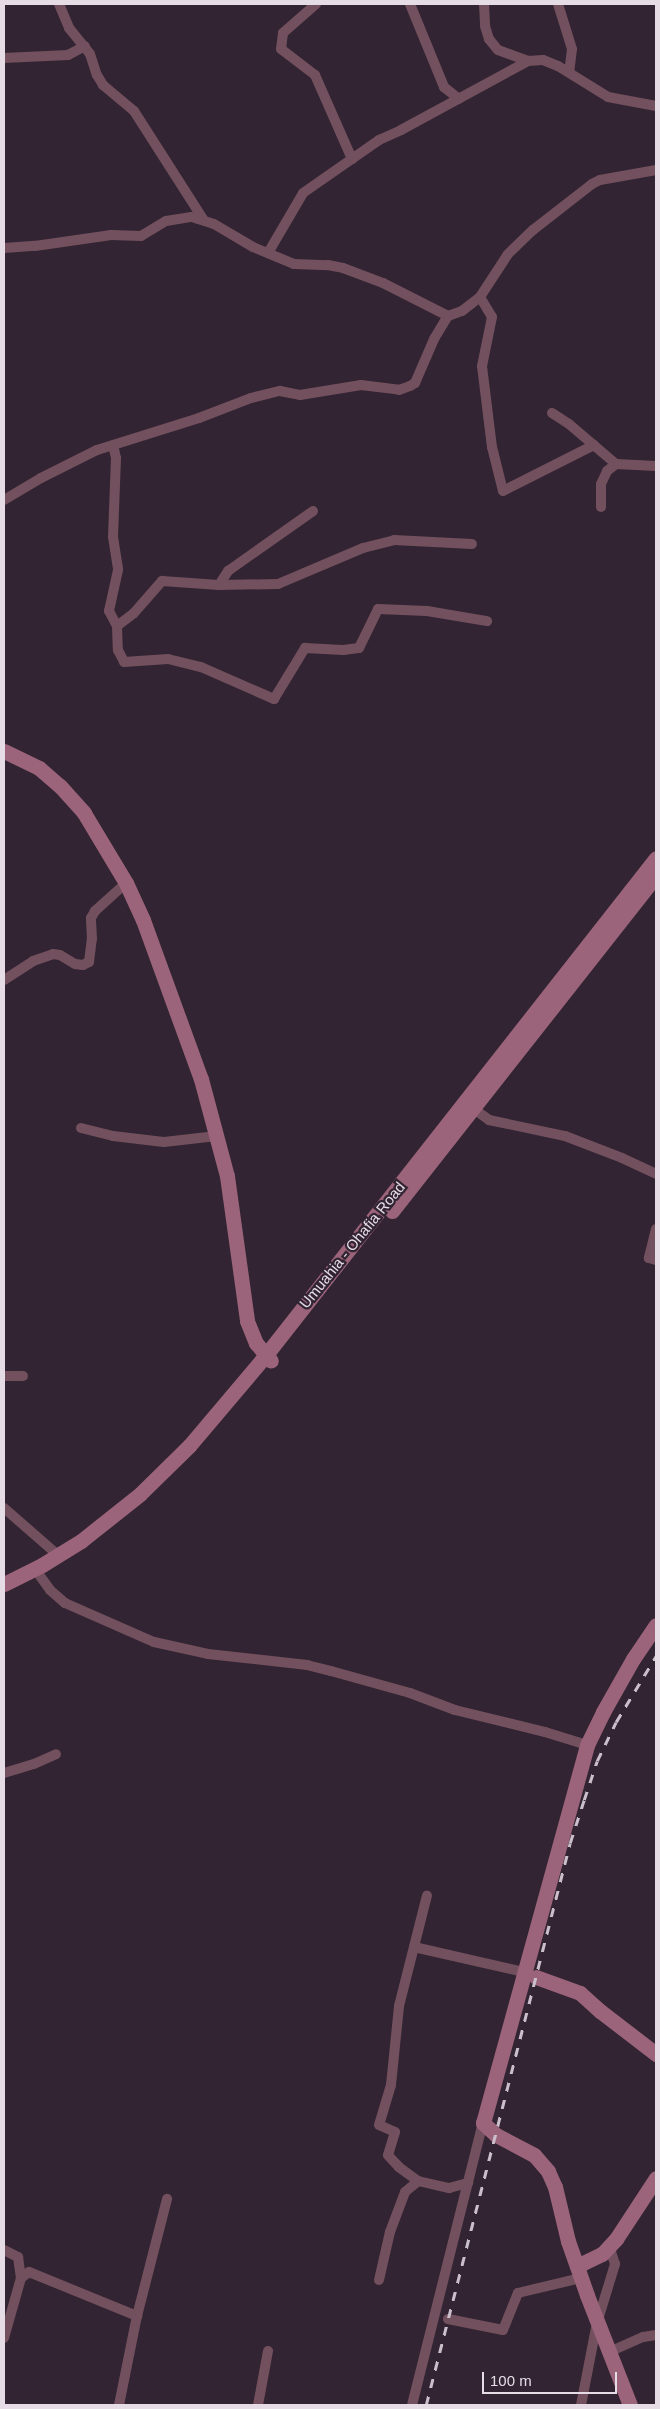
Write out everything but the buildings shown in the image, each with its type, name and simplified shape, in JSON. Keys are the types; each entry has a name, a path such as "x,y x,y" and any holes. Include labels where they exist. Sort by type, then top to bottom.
{"main road":[{"path":"4,751 39,768 60,786 84,813 126,883 143,920 202,1079 227,1176 247,1321 256,1343 268,1358"},
{"name":"Umuahia - Ohafia Road","path":"4,1594 40,1576 112,1529 176,1474 656,858"},
{"name":"Umuahia - Ohafia Road","path":"4,1584 58,1556 113,1517 165,1472 189,1446 268,1358 474,1109 656,875"},
{"path":"630,2405 579,2272 548,2171 534,2154 496,2135 483,2123 530,1975 588,1745 603,1712 633,1659 656,1625"},
{"path":"530,1975 580,1993 600,2011 656,2054"},
{"path":"579,2272 609,2246 656,2178"}],"street":[{"path":"59,4 69,28 90,54 97,75 103,85 134,111 203,220"},
{"path":"316,4 283,33 281,49 315,75 352,159"},
{"path":"410,4 444,87 458,99"},
{"path":"484,4 485,26 498,50 528,60 543,60 569,72 608,97 656,106"},
{"path":"558,4 572,49 569,72"},
{"path":"4,58 68,55 85,46"},
{"path":"268,253 303,193 379,140 528,60"},
{"path":"4,500 41,478 97,450 199,418 251,398 280,390 300,395 360,385 399,390 410,386 415,383 434,340 448,316 462,311 480,296 508,254 533,230 592,184 600,180 656,170"},
{"path":"4,248 35,246 111,235 141,236 166,221 192,217 203,220 294,264 328,265 343,268 383,283 448,316"},
{"path":"480,296 492,317 482,366 492,447 503,491 594,445"},
{"path":"552,412 616,464"},
{"path":"113,445 116,458 113,538 118,570 109,611 117,626 118,650 124,662 168,659 202,667 274,699 305,648 343,650 359,648 378,609 427,611 487,620"},
{"path":"602,507 601,484 607,470 616,464 656,466"},
{"path":"219,585 228,571 313,511"},
{"path":"117,626 134,613 162,581 219,585 278,584 363,548 394,540 472,544"},
{"path":"4,980 33,961 53,954 60,955 76,964 83,965 89,962 92,939 91,918 95,911 126,883"},
{"path":"474,1109 489,1120 565,1136 622,1158 656,1174"},
{"path":"82,1128 122,1138 164,1142 217,1136"},
{"path":"656,1229 649,1258 656,1260"},
{"path":"4,1376 23,1376"},
{"path":"4,1508 58,1556"},
{"path":"40,1576 50,1590 65,1603 154,1642 208,1654 315,1667 410,1693 455,1710 588,1745"},
{"path":"4,1774 56,1754"},
{"path":"427,1895 399,2006 391,2085 379,2125 395,2132 388,2155 399,2167 418,2181 449,2188 468,2183"},
{"path":"414,1947 530,1975"},
{"path":"412,2405 483,2123"},
{"path":"379,2280 390,2232 405,2192 418,2181"},
{"path":"120,2405 136,2316 167,2199"},
{"path":"581,2405 598,2323 614,2264 609,2246"},
{"path":"4,2250 18,2257 21,2278 4,2338"},
{"path":"21,2278 29,2272 136,2316"},
{"path":"448,2319 503,2330 518,2293 579,2272"},
{"path":"609,2352 643,2337 656,2335"},
{"path":"258,2405 268,2351"}],"railway":[{"path":"426,2405 570,1843 597,1761 616,1722 656,1656"}]}
